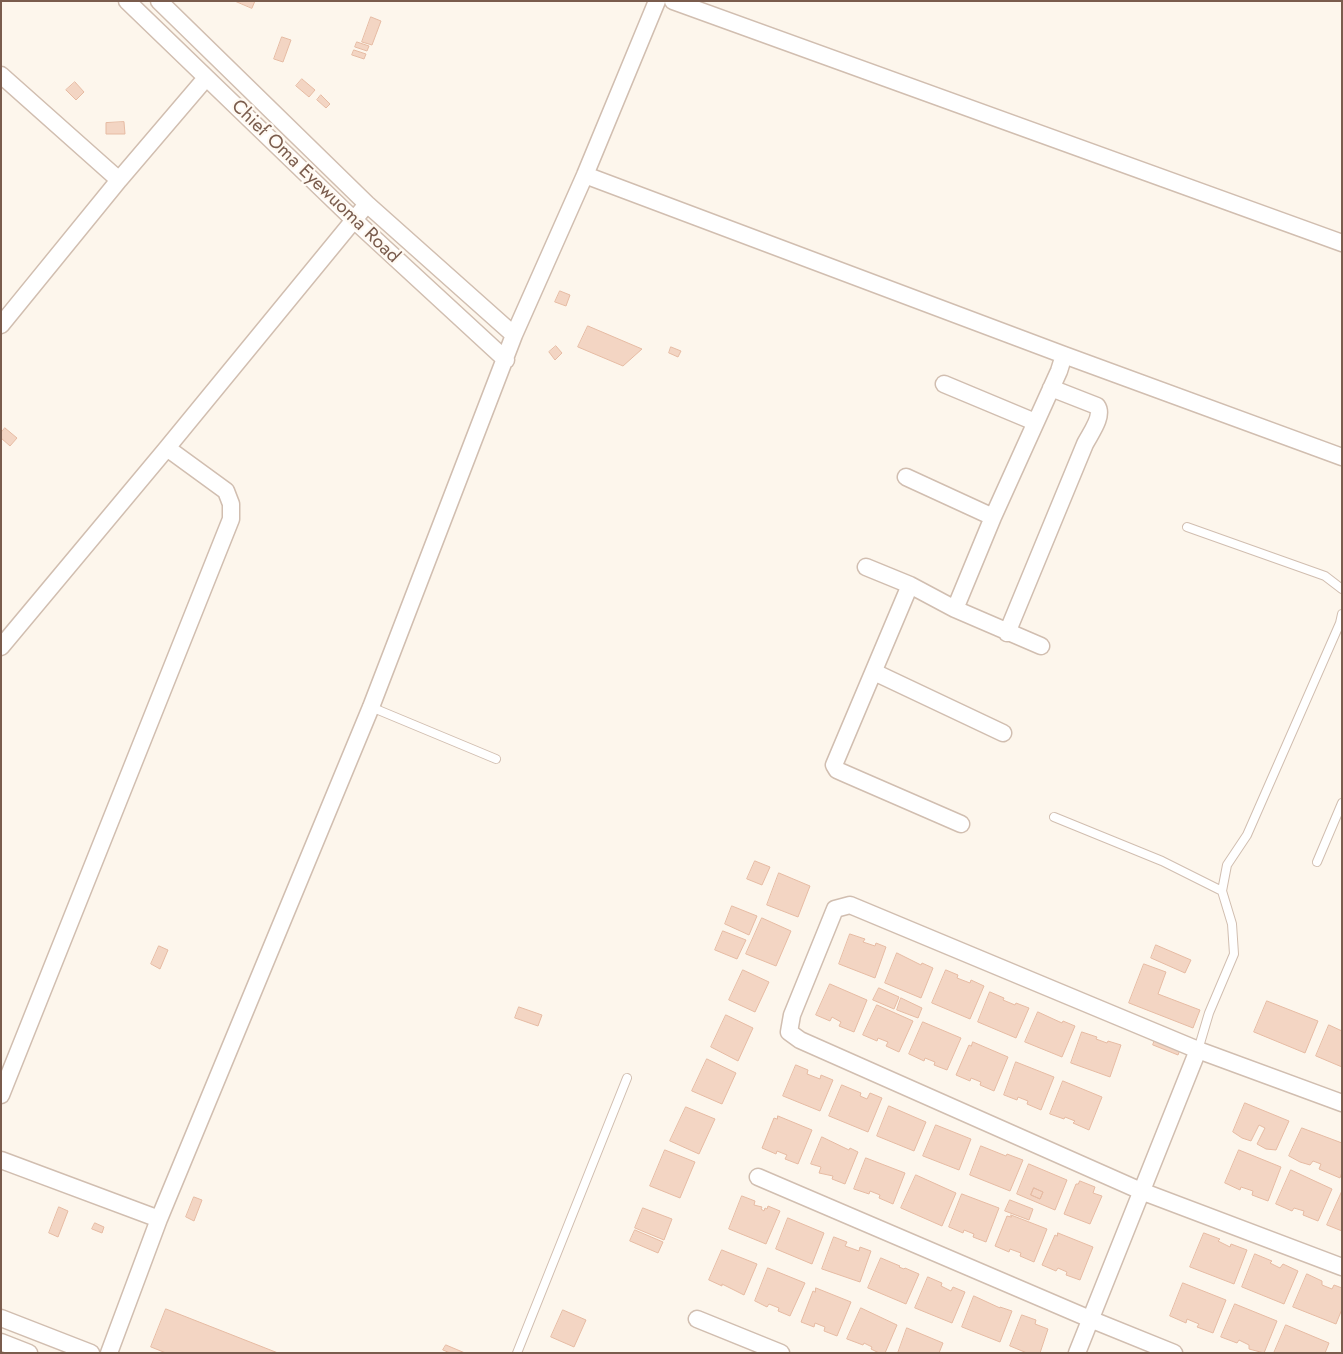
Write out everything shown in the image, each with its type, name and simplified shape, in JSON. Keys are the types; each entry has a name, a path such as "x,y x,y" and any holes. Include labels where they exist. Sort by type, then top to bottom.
{"street":[{"name":"Chief Oma Eyewuoma Road","path":"127,1 354,220 506,360"},
{"name":"Chief Oma Eyewuoma Road","path":"159,1 367,204 514,335"},
{"path":"109,1353 159,1219 371,707 506,360 514,335 585,175 657,1"},
{"path":"673,1 1342,243"},
{"path":"1,75 118,180"},
{"path":"1,325 118,180 206,78"},
{"path":"585,175 1342,457"},
{"path":"1,647 367,204"},
{"path":"955,609 1064,355"},
{"path":"944,384 1035,422"},
{"path":"1007,633 1085,444 1099,416 1100,410 1097,406 1051,388"},
{"path":"1,1095 231,519 230,504 226,491 167,448"},
{"path":"906,477 993,517"},
{"path":"866,568 910,586 1007,633 1040,646"},
{"path":"910,586 834,766 837,770 961,824"},
{"path":"874,672 1003,733"},
{"path":"1342,1103 1198,1050 850,905 835,908 792,1015 789,1032 800,1040 1141,1191 1342,1267"},
{"path":"1077,1353 1198,1050"},
{"path":"1,1160 159,1219"},
{"path":"758,1177 1174,1353"},
{"path":"1,1318 91,1353"},
{"path":"697,1319 781,1353"},
{"path":"1,1342 29,1353"}],"lane":[{"path":"1187,527 1325,576 1342,589"},
{"path":"1198,1050 1209,1013 1234,954 1232,924 1222,891 1226,865 1247,835 1340,623 1342,614"},
{"path":"371,707 496,759"},
{"path":"1317,862 1342,803"},
{"path":"1054,817 1162,861 1222,891"},
{"path":"518,1353 627,1078"}],"building":[{"path":"235,1 255,1 252,8"},
{"path":"371,17 381,21 372,45 362,42"},
{"path":"282,37 291,40 283,62 274,59"},
{"path":"357,42 369,46 367,51 355,47"},
{"path":"354,50 366,54 364,59 352,55"},
{"path":"302,79 315,90 309,97 296,86"},
{"path":"75,82 84,92 76,100 66,90"},
{"path":"321,95 330,104 326,108 317,100"},
{"path":"124,122 125,134 106,134 106,123"},
{"path":"560,291 570,295 566,306 555,302"},
{"path":"588,326 642,349 623,366 578,347"},
{"path":"556,346 562,353 555,360 549,352"},
{"path":"671,347 681,351 678,357 669,353"},
{"path":"5,428 17,438 10,446 1,438 1,433"},
{"path":"755,861 770,867 762,885 747,879"},
{"path":"779,873 810,886 798,917 767,905"},
{"path":"732,906 757,916 749,935 725,924"},
{"path":"762,918 791,931 776,966 746,954"},
{"path":"723,931 746,940 737,959 715,950"},
{"path":"850,934 865,939 863,942 875,946 876,943 886,947 875,978 839,964"},
{"path":"1156,945 1191,960 1185,973 1151,958"},
{"path":"159,946 168,950 160,969 151,964"},
{"path":"897,953 921,965 922,963 933,968 921,998 885,983"},
{"path":"1144,964 1166,972 1158,994 1200,1010 1193,1028 1129,1003"},
{"path":"743,970 769,982 755,1012 729,1000"},
{"path":"946,970 958,975 957,978 970,983 971,980 984,986 970,1019 932,1003"},
{"path":"830,984 867,1000 854,1032 839,1026 841,1022 832,1017 830,1021 816,1015"},
{"path":"879,988 899,997 894,1009 873,1000"},
{"path":"990,992 1015,1005 1016,1003 1029,1008 1016,1038 978,1022"},
{"path":"901,998 922,1008 918,1018 897,1010"},
{"path":"1267,1001 1318,1021 1305,1053 1254,1032"},
{"path":"877,1005 913,1021 899,1052 886,1046 888,1042 878,1038 877,1041 863,1035"},
{"path":"519,1007 542,1015 538,1026 515,1018"},
{"path":"1038,1012 1062,1023 1063,1021 1075,1026 1062,1057 1025,1042"},
{"path":"726,1015 753,1028 738,1061 711,1047"},
{"path":"923,1022 961,1038 947,1070 934,1065 935,1062 925,1058 924,1061 909,1054"},
{"path":"1329,1025 1342,1031 1342,1067 1316,1056"},
{"path":"1082,1032 1107,1043 1108,1041 1121,1045 1110,1077 1071,1063"},
{"path":"1156,1037 1181,1047 1178,1055 1153,1045"},
{"path":"973,1042 1008,1057 994,1091 980,1085 981,1082 971,1078 970,1081 956,1075 969,1045 971,1046"},
{"path":"707,1059 736,1073 722,1104 692,1091"},
{"path":"1016,1062 1054,1077 1041,1110 1027,1104 1028,1101 1018,1097 1017,1100 1004,1095"},
{"path":"796,1065 808,1070 807,1074 820,1079 821,1075 833,1080 820,1111 783,1096"},
{"path":"1063,1081 1102,1097 1089,1130 1073,1123 1075,1121 1050,1114"},
{"path":"842,1085 861,1093 860,1096 867,1099 870,1093 882,1098 868,1132 829,1116"},
{"path":"1245,1103 1289,1121 1276,1150 1266,1149 1257,1144 1265,1128 1259,1125 1251,1141 1233,1132"},
{"path":"889,1106 926,1122 914,1151 877,1136"},
{"path":"686,1107 715,1119 699,1154 670,1141"},
{"path":"778,1116 812,1130 798,1164 785,1159 787,1155 777,1151 776,1154 762,1148 774,1118 777,1119"},
{"path":"936,1125 971,1139 959,1170 923,1156"},
{"path":"1302,1128 1342,1143 1342,1172 1340,1178 1319,1169 1321,1164 1313,1161 1310,1165 1289,1156"},
{"path":"822,1137 849,1150 850,1148 858,1152 845,1184 832,1179 833,1176 819,1173 821,1167 811,1164"},
{"path":"981,1146 1006,1156 1007,1154 1023,1160 1010,1191 970,1175"},
{"path":"665,1150 695,1162 680,1198 650,1186"},
{"path":"1239,1150 1281,1167 1268,1201 1252,1195 1253,1191 1241,1187 1240,1190 1225,1183"},
{"path":"866,1158 905,1173 893,1204 879,1198 880,1195 870,1191 869,1194 854,1189"},
{"path":"1029,1164 1067,1180 1055,1210 1017,1194","holes":["1034,1188 1043,1192 1040,1199 1031,1195"]},
{"path":"1291,1170 1332,1189 1318,1221 1303,1215 1304,1211 1294,1208 1292,1211 1276,1204"},
{"path":"916,1175 956,1193 942,1226 901,1208"},
{"path":"1080,1181 1095,1187 1093,1193 1102,1196 1090,1224 1064,1214 1076,1184"},
{"path":"1034,1188 1043,1192 1040,1199 1031,1195"},
{"path":"1342,1191 1342,1231 1327,1225"},
{"path":"962,1194 999,1208 986,1242 973,1237 974,1234 964,1230 963,1233 949,1227"},
{"path":"742,1196 755,1201 754,1205 762,1207 761,1209 764,1211 768,1206 780,1211 766,1244 729,1229"},
{"path":"194,1197 202,1200 194,1221 186,1217"},
{"path":"1010,1200 1033,1209 1029,1220 1005,1211"},
{"path":"59,1207 68,1211 58,1237 49,1233"},
{"path":"643,1208 672,1219 664,1240 635,1228"},
{"path":"1011,1215 1047,1229 1034,1262 1020,1256 1021,1253 1010,1249 1009,1252 995,1246 1007,1216 1011,1217"},
{"path":"788,1218 824,1233 812,1264 776,1249"},
{"path":"95,1223 104,1227 102,1233 92,1229"},
{"path":"635,1230 663,1242 658,1253 630,1241"},
{"path":"1058,1233 1093,1247 1080,1280 1066,1275 1067,1272 1058,1268 1056,1271 1042,1265 1055,1235 1057,1236"},
{"path":"1204,1233 1220,1239 1218,1241 1230,1247 1231,1244 1247,1250 1234,1284 1190,1267"},
{"path":"834,1237 847,1242 845,1246 859,1251 860,1247 871,1251 860,1282 822,1269"},
{"path":"722,1250 757,1264 744,1295 709,1280"},
{"path":"1255,1254 1272,1261 1270,1263 1280,1268 1283,1264 1298,1271 1284,1304 1242,1287"},
{"path":"881,1258 919,1274 906,1304 868,1288"},
{"path":"768,1268 805,1283 790,1316 778,1311 779,1308 769,1304 767,1307 755,1301"},
{"path":"1307,1274 1322,1281 1322,1285 1332,1289 1334,1285 1342,1288 1342,1309 1336,1324 1293,1307"},
{"path":"928,1277 942,1283 941,1286 951,1291 953,1287 965,1292 952,1323 915,1308"},
{"path":"1183,1283 1226,1300 1213,1333 1197,1327 1199,1324 1187,1319 1186,1323 1170,1316"},
{"path":"816,1288 851,1302 837,1336 824,1331 825,1327 815,1323 814,1327 801,1322 813,1291 815,1292"},
{"path":"974,1296 1000,1308 1012,1311 1000,1342 962,1327"},
{"path":"1235,1304 1277,1321 1264,1353 1249,1349 1249,1345 1239,1340 1237,1343 1221,1337"},
{"path":"861,1308 897,1325 885,1353 879,1353 864,1343 863,1345 847,1339"},
{"path":"166,1309 278,1353 166,1353 151,1347"},
{"path":"563,1310 586,1320 574,1347 551,1337"},
{"path":"1022,1315 1036,1320 1035,1324 1048,1329 1040,1353 1027,1353 1010,1346"},
{"path":"1286,1325 1329,1343 1325,1353 1274,1353"},
{"path":"907,1328 943,1343 939,1353 898,1353"},
{"path":"446,1345 465,1353 450,1353 443,1350"}]}
